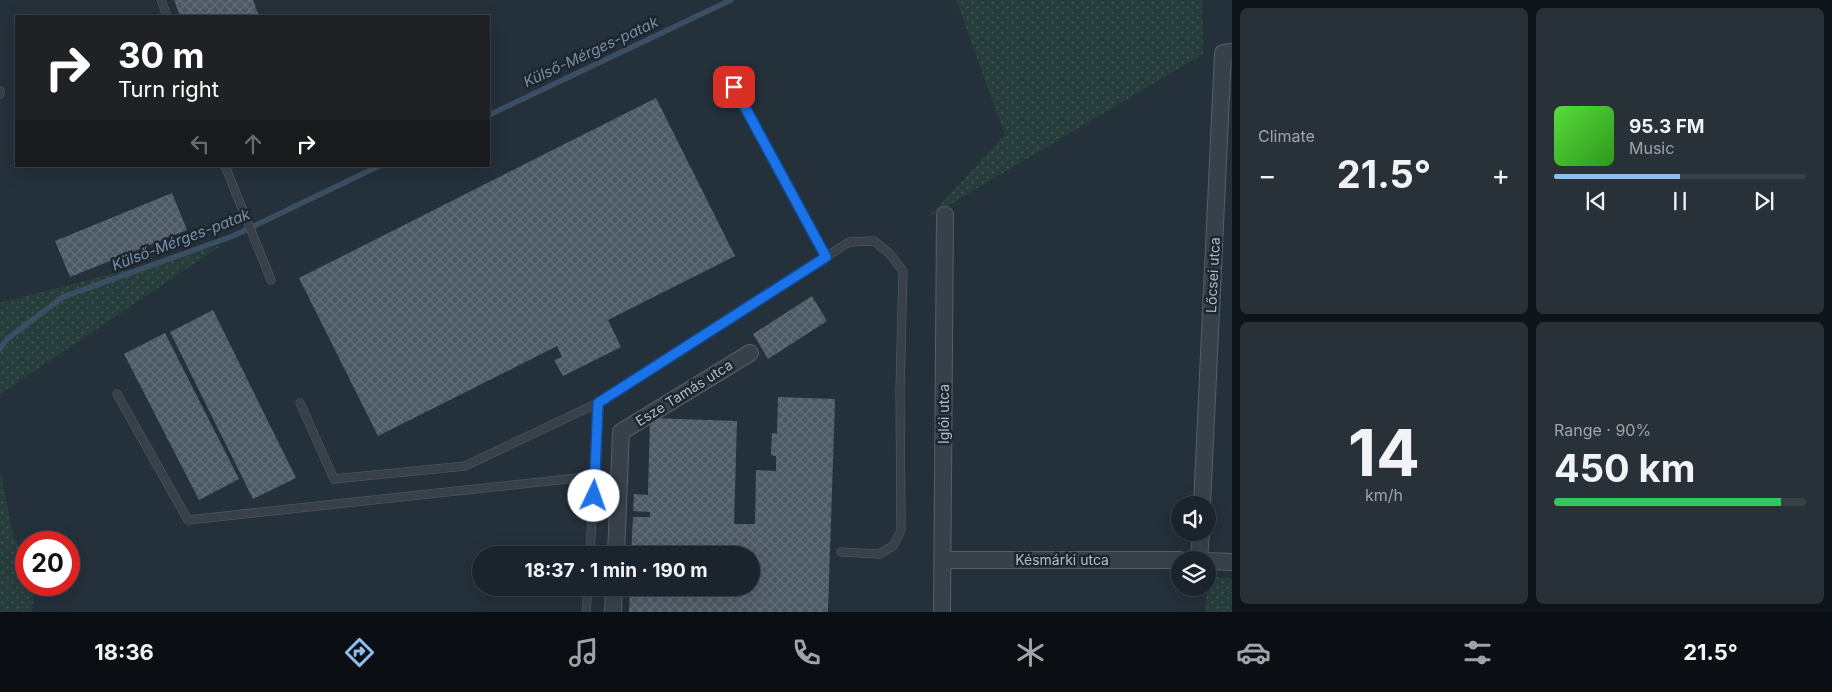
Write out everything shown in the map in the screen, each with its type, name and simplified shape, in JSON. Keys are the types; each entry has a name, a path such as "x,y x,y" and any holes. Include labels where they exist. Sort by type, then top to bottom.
{"street":[{"name":"Lőcsei utca","path":"1202,496 1224,53 1232,52"},
{"name":"Iglói utca","path":"942,612 944,560 945,215"},
{"name":"Esze Tamás utca","path":"616,546 621,432 750,353"},
{"name":"Késmárki utca","path":"944,560 1171,560"},
{"path":"1216,561 1232,562"},
{"path":"613,612 614,596"}],"lane":[{"path":"161,0 167,15"},
{"path":"725,70 826,257"},
{"path":"226,167 271,280"},
{"path":"300,402 334,479 465,466 598,403 849,242 874,241 889,253 903,271 900,390 901,531 893,546 879,554 841,552"},
{"path":"117,394 188,520 595,476"},
{"path":"591,546 598,403"},
{"path":"586,612 587,596"}],"green space":[{"path":"956,0 1202,0 1203,54 929,217 1005,135"},
{"path":"222,245 0,394 0,303"},
{"path":"0,470 15,539 15,596 33,596 32,612 0,612"},
{"path":"1216,577 1232,578 1232,612 1205,612 1206,596 1216,596"}],"building":[{"path":"174,0 253,0 259,15 180,15"},
{"path":"656,98 735,256 608,320 621,347 563,376 554,360 562,357 557,346 378,436 299,278"},
{"path":"172,193 187,230 70,277 55,241"},
{"path":"812,296 827,321 768,359 753,334"},
{"path":"213,310 296,478 253,499 170,332"},
{"path":"165,333 239,479 199,500 124,354"},
{"path":"778,397 835,399 828,612 629,612 630,596 760,596 760,546 631,546 633,517 650,517 650,512 633,511 634,494 648,495 650,418 737,421 734,524 755,524 756,470 776,471 776,456 771,455 772,433 777,434"}],"waterway":[{"name":"Külső-Mérges-patak","path":"490,115 731,0"},
{"name":"Külső-Mérges-patak","path":"0,349 7,339 63,297 233,236 377,167"}],"route":[{"path":"594,496 598,403 826,257 734,87"}]}
